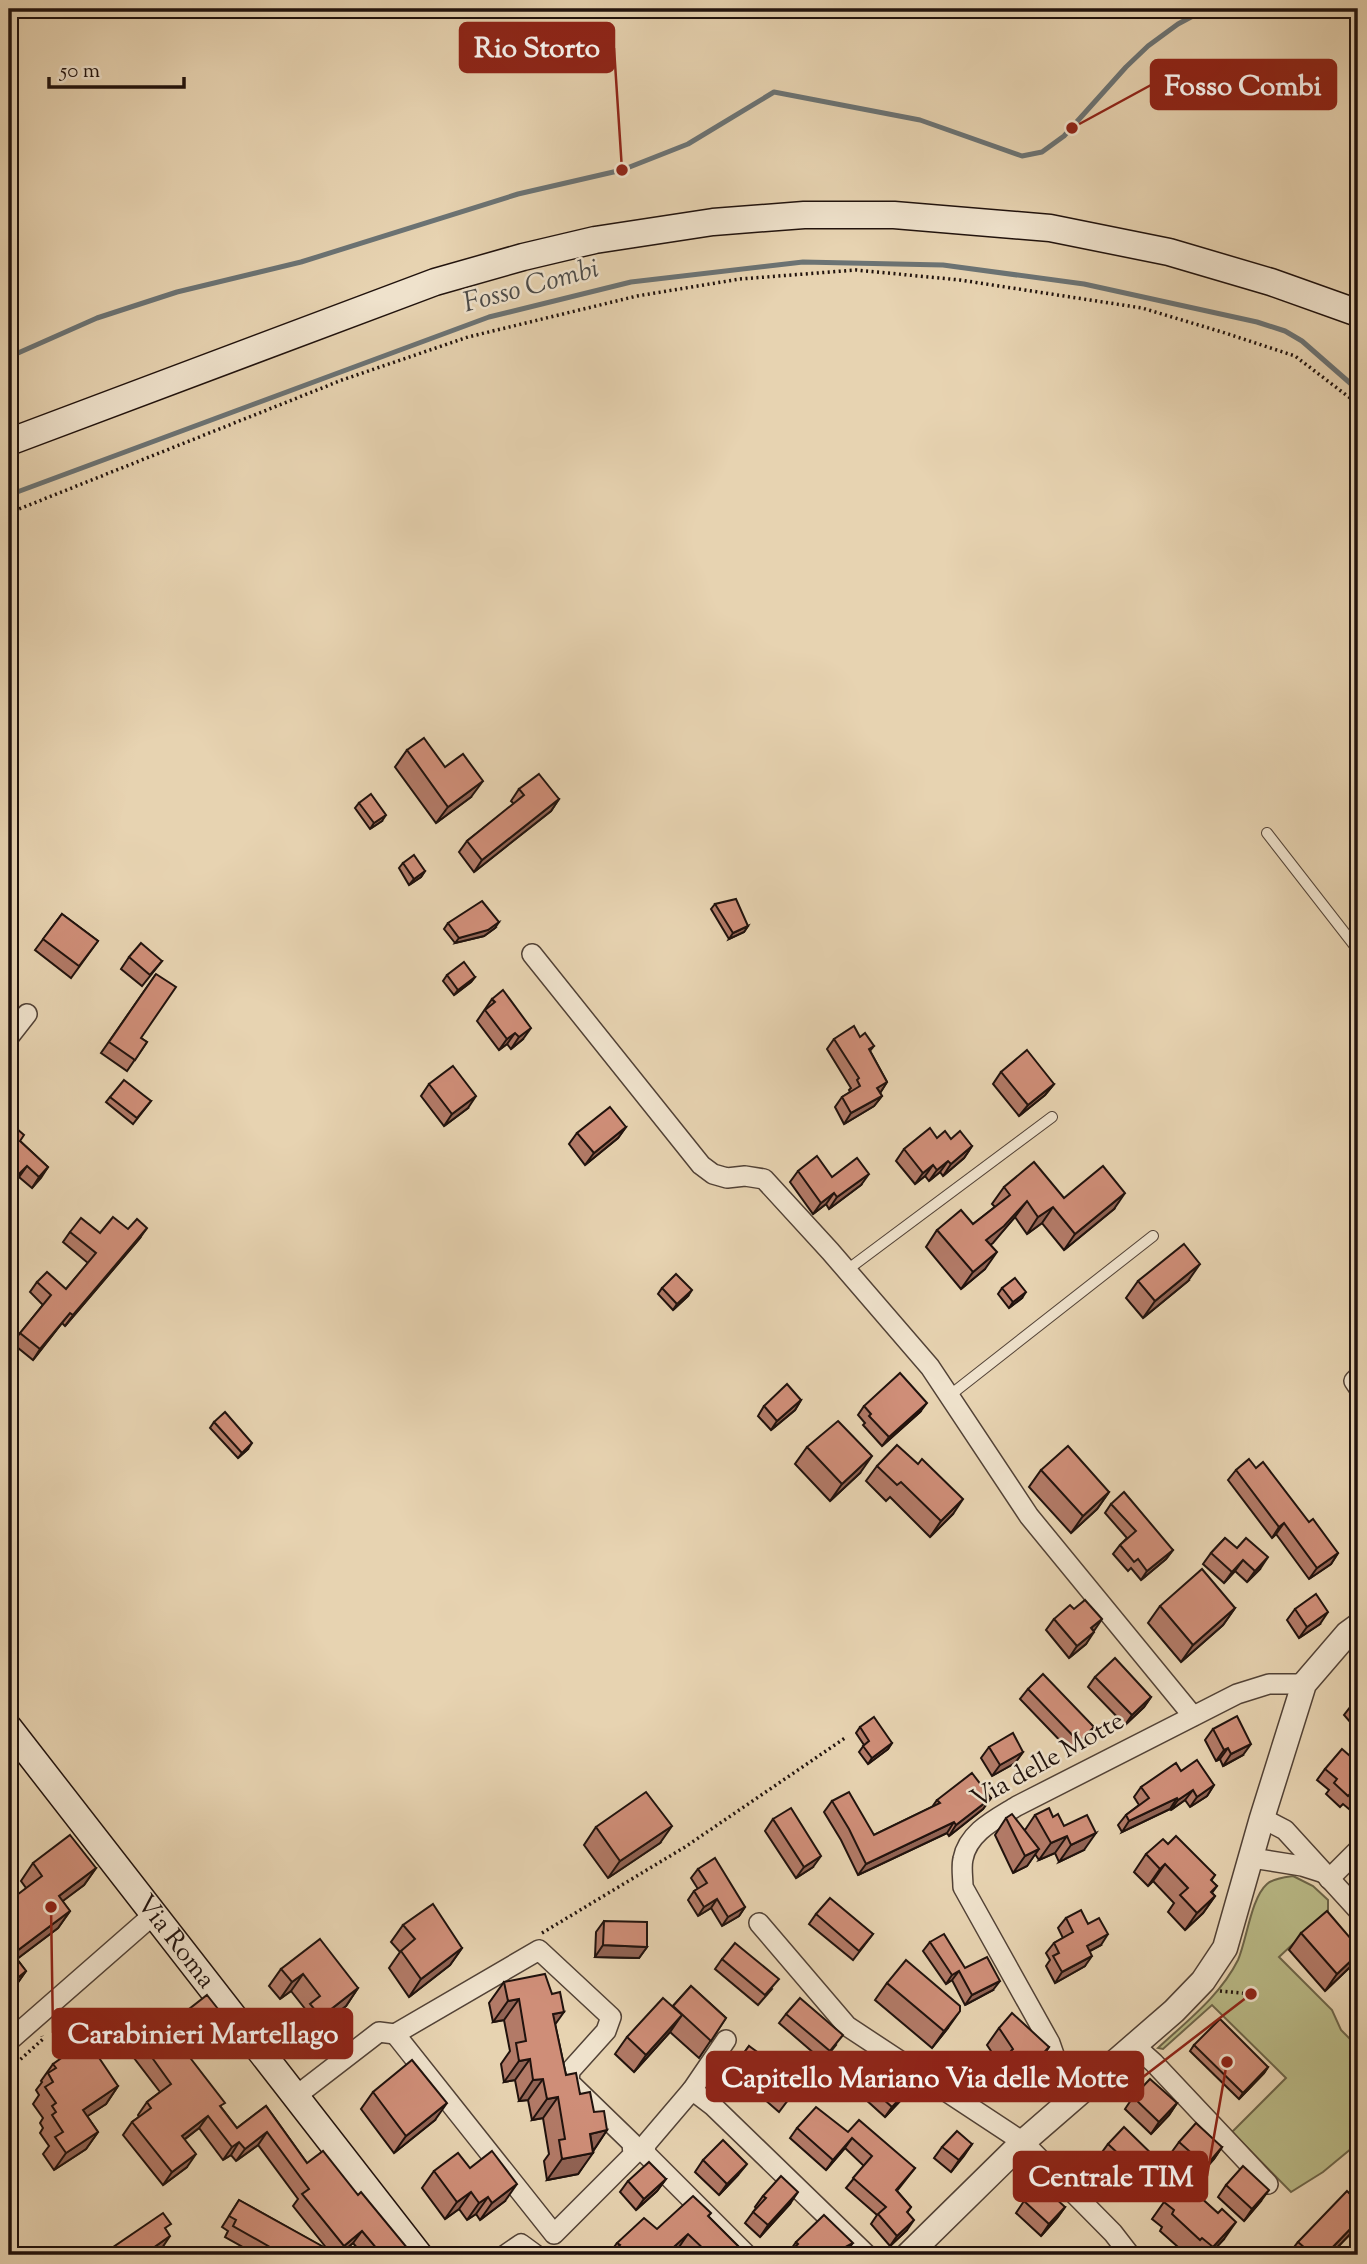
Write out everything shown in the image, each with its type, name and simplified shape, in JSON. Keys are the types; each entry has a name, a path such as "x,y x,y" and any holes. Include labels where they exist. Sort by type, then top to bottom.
{"main road":[{"path":"9,442 435,282 595,240 713,222 804,215 894,215 1049,228 1169,252 1271,282 1358,313"},
{"name":"Via Roma","path":"9,1728 419,2255"}],"street":[{"path":"532,954 701,1165 713,1174 727,1178 745,1176 764,1180 847,1270 930,1367 1029,1516 1193,1716"},
{"path":"9,1037 27,1014"},
{"path":"1358,1377 1353,1381 1358,1387"},
{"path":"908,2255 1023,2142 1203,1981 1225,1948 1304,1684 1347,1634 1358,1626"},
{"name":"Via delle Motte","path":"1073,2098 1066,2089 1050,2043 963,1887 962,1860 971,1839 989,1823 1237,1694 1269,1684 1304,1684"},
{"path":"1262,1818 1285,1830 1358,1910"},
{"path":"1326,1876 1358,1850"},
{"path":"1252,1858 1301,1866 1326,1876"},
{"path":"9,2041 153,1915"},
{"path":"759,1923 847,2026 1023,2142 1113,2233 1130,2255"},
{"path":"296,2096 379,2032 403,2030 539,1950 611,2017 606,2031 570,2071 569,2082 632,2143 632,2155 554,2234 410,2053 403,2030"},
{"path":"726,2039 692,2090 646,2144 645,2153 747,2255"},
{"path":"1134,2045 1268,2184"},
{"path":"692,2090 713,2105 867,2255"},
{"path":"505,2255 521,2244 536,2255"}],"lane":[{"path":"1268,833 1358,950"},
{"path":"847,1270 1052,1117"},
{"path":"949,1396 1153,1236"}],"path":[{"path":"9,513 342,380 468,338 637,296 740,279 856,270 960,281 1142,309 1295,356 1358,404"},
{"path":"533,1939 685,1847 845,1738"},
{"path":"1203,1981 1215,1990 1251,1994"},
{"path":"9,2063 12,2067 43,2039 42,2035 50,2028"}],"green space":[{"path":"1293,1876 1313,1886 1328,1900 1328,1911 1279,1957 1332,2010 1341,2030 1358,2047 1358,2143 1323,2172 1291,2192 1232,2132 1286,2078 1212,2005 1163,2049 1158,2048 1202,2007 1231,1973 1262,1890 1273,1880"}],"building":[{"path":"424,738 445,767 463,754 483,781 448,807 407,750"},
{"path":"539,774 559,799 482,860 467,841 524,795 519,789"},
{"path":"371,794 386,815 374,823 359,803"},
{"path":"414,855 425,871 414,879 403,863"},
{"path":"736,899 748,926 733,933 715,904"},
{"path":"482,901 499,922 488,930 459,938 448,923"},
{"path":"62,914 98,941 79,966 43,939"},
{"path":"141,943 162,961 150,975 129,957"},
{"path":"464,962 475,977 458,990 447,975"},
{"path":"156,974 176,987 141,1038 147,1042 135,1060 109,1042"},
{"path":"503,990 531,1028 519,1037 515,1033 507,1039 485,1010 495,1002 492,999"},
{"path":"854,1026 860,1037 865,1033 874,1046 869,1049 887,1082 877,1088 882,1096 851,1113 842,1097 860,1086 857,1080 859,1078 834,1039"},
{"path":"1027,1050 1054,1084 1028,1105 1001,1072"},
{"path":"453,1066 476,1096 452,1114 429,1084"},
{"path":"124,1080 151,1101 137,1118 110,1097"},
{"path":"610,1107 626,1127 594,1153 577,1133"},
{"path":"9,1122 24,1135 20,1141 48,1167 39,1177 27,1166 9,1184"},
{"path":"930,1128 937,1138 945,1131 951,1139 960,1131 972,1146 951,1164 948,1161 937,1170 933,1165 923,1173 904,1149"},
{"path":"817,1156 832,1177 857,1158 869,1174 837,1197 834,1193 821,1203 798,1171"},
{"path":"1034,1162 1064,1198 1103,1166 1125,1193 1075,1234 1053,1207 1038,1217 1027,1201 1004,1226 986,1240 997,1252 973,1272 937,1230 961,1210 973,1224 1010,1195 1004,1187"},
{"path":"113,1217 128,1229 137,1219 147,1228 73,1315 70,1313 40,1349 20,1333 51,1295 37,1282 47,1272 66,1289 96,1253 70,1232 81,1218 100,1233"},
{"path":"1184,1244 1200,1264 1155,1301 1138,1281"},
{"path":"676,1274 692,1290 677,1304 662,1288"},
{"path":"1015,1278 1026,1292 1013,1302 1002,1288"},
{"path":"900,1373 927,1403 889,1437 869,1416 871,1414 864,1406"},
{"path":"787,1384 801,1400 777,1421 764,1406"},
{"path":"225,1412 252,1443 242,1453 214,1422"},
{"path":"838,1421 872,1456 842,1484 807,1447"},
{"path":"897,1445 918,1464 922,1459 963,1499 941,1521 901,1482 897,1485 877,1466"},
{"path":"1068,1446 1109,1492 1083,1516 1041,1470"},
{"path":"1249,1459 1256,1468 1263,1462 1309,1522 1313,1519 1338,1553 1317,1568 1284,1523 1279,1527 1236,1470"},
{"path":"1124,1492 1173,1550 1147,1571 1138,1559 1134,1562 1120,1545 1136,1531 1111,1504"},
{"path":"1225,1538 1237,1548 1246,1538 1268,1557 1255,1571 1243,1560 1232,1572 1211,1553"},
{"path":"1202,1569 1235,1608 1193,1645 1160,1606"},
{"path":"1316,1594 1328,1612 1307,1627 1295,1609"},
{"path":"1085,1600 1102,1619 1091,1628 1094,1632 1077,1646 1054,1619 1070,1605 1074,1609"},
{"path":"1115,1658 1151,1697 1132,1715 1095,1677"},
{"path":"1043,1674 1094,1727 1079,1742 1028,1689"},
{"path":"1358,1699 1358,1714 1351,1706"},
{"path":"1237,1716 1251,1744 1231,1754 1228,1748 1224,1750 1213,1729"},
{"path":"874,1717 892,1743 872,1758 863,1746 869,1741 860,1727"},
{"path":"1013,1733 1023,1752 1000,1765 989,1747"},
{"path":"1342,1749 1358,1763 1358,1798 1352,1792 1348,1796 1334,1783 1337,1779 1325,1769"},
{"path":"1197,1760 1214,1785 1197,1797 1193,1790 1178,1800 1177,1798 1129,1821 1126,1815 1149,1798 1141,1787 1176,1763 1181,1771"},
{"path":"972,1773 991,1798 956,1825 954,1822 866,1864 832,1801 849,1792 874,1835 940,1803 937,1800"},
{"path":"646,1792 672,1826 620,1861 596,1827"},
{"path":"791,1808 821,1856 804,1867 773,1819"},
{"path":"1049,1808 1053,1817 1058,1814 1064,1826 1087,1815 1096,1833 1071,1845 1067,1836 1051,1843 1035,1815"},
{"path":"1012,1814 1039,1849 1025,1856 1006,1818"},
{"path":"70,1835 96,1868 59,1896 70,1911 13,1954 26,1971 9,1985 9,1901 42,1876 33,1863"},
{"path":"1176,1836 1215,1875 1211,1880 1217,1886 1211,1892 1215,1896 1197,1913 1180,1895 1188,1888 1165,1864 1160,1869 1146,1854 1163,1839 1168,1844"},
{"path":"715,1858 745,1907 728,1917 717,1899 704,1907 694,1891 707,1883 698,1869"},
{"path":"830,1898 873,1934 859,1951 816,1914"},
{"path":"433,1904 462,1948 421,1979 401,1951 415,1939 403,1925"},
{"path":"1081,1910 1088,1924 1099,1918 1108,1934 1087,1946 1092,1956 1062,1972 1053,1956 1059,1953 1054,1943 1073,1932 1066,1918"},
{"path":"1327,1911 1358,1947 1358,1954 1337,1974 1301,1933"},
{"path":"604,1921 647,1922 647,1947 603,1945"},
{"path":"944,1934 965,1968 987,1957 1000,1981 972,1995 959,1971 952,1975 930,1942"},
{"path":"320,1939 358,1988 321,2017 310,2004 320,1996 303,1974 292,1982 281,1969"},
{"path":"735,1943 779,1979 765,1995 722,1959"},
{"path":"906,1960 960,2006 960,2011 944,2031 887,1983"},
{"path":"545,1974 552,1994 560,1992 564,2012 553,2014 566,2075 576,2073 580,2094 590,2092 594,2112 604,2111 607,2130 590,2134 593,2153 562,2159 559,2140 565,2139 558,2097 547,2099 543,2079 533,2080 530,2059 519,2061 516,2043 526,2041 519,1999 508,2001 504,1982"},
{"path":"691,1986 726,2018 711,2041 673,2006"},
{"path":"207,1995 222,2014 181,2046 225,2103 220,2106 237,2128 266,2106 307,2163 323,2151 358,2195 361,2192 413,2255 382,2255 362,2231 344,2246 302,2194 309,2189 267,2132 245,2149 239,2142 232,2147 208,2116 182,2136 196,2154 172,2172 132,2122 151,2108 147,2102 171,2084 143,2045"},
{"path":"663,1998 682,2015 646,2055 627,2037"},
{"path":"800,1998 843,2035 830,2051 786,2014"},
{"path":"1012,2013 1049,2047 1024,2074 1011,2051 1013,2049 999,2028"},
{"path":"1220,2019 1268,2067 1243,2093 1194,2045"},
{"path":"87,2040 118,2086 83,2110 98,2132 66,2153 55,2137 63,2132 52,2115 56,2112 52,2106 56,2103 45,2087 53,2082 48,2073 56,2068 53,2064"},
{"path":"749,2046 770,2061 773,2057 802,2082 787,2101 763,2081 762,2084 735,2065"},
{"path":"865,2053 907,2091 892,2107 850,2069"},
{"path":"412,2060 447,2103 406,2136 373,2092"},
{"path":"1150,2079 1177,2103 1159,2122 1133,2097"},
{"path":"816,2107 848,2132 859,2120 915,2168 896,2190 911,2207 907,2212 914,2220 897,2236 878,2214 886,2207 853,2178 872,2156 852,2138 833,2160 797,2128"},
{"path":"1196,2123 1222,2147 1206,2166 1179,2142"},
{"path":"1124,2127 1161,2163 1145,2179 1108,2144"},
{"path":"957,2131 972,2144 959,2160 942,2147"},
{"path":"723,2140 747,2164 727,2184 703,2160"},
{"path":"492,2151 517,2184 492,2203 488,2197 479,2203 471,2192 457,2202 434,2171 458,2153 470,2168"},
{"path":"649,2162 666,2179 644,2199 628,2181"},
{"path":"1243,2166 1269,2190 1252,2209 1226,2185"},
{"path":"781,2176 798,2192 768,2225 753,2212"},
{"path":"1186,2177 1201,2191 1198,2195 1218,2213 1222,2209 1236,2222 1213,2247 1202,2238 1200,2240 1172,2214 1174,2210 1164,2202"},
{"path":"1040,2184 1065,2207 1049,2224 1024,2201"},
{"path":"1347,2191 1358,2202 1358,2221 1325,2255 1313,2255 1298,2242"},
{"path":"693,2196 711,2213 708,2216 747,2255 710,2255 688,2234 665,2255 610,2255 620,2245 617,2243 644,2218 657,2229"},
{"path":"239,2200 338,2255 294,2255 290,2252 284,2255 233,2226 236,2220 229,2216"},
{"path":"163,2213 171,2224 165,2228 170,2236 143,2255 109,2255 106,2252"},
{"path":"824,2215 853,2243 840,2250 846,2255 793,2255 790,2252 798,2244 796,2242"},
{"path":"1266,2249 1273,2255 1260,2255"}],"waterway":[{"path":"9,357 97,318 177,292 301,262 518,194 622,170 688,144 774,92 920,120 1022,156 1042,152 1064,136 1148,46 1178,24 1206,9"},
{"name":"Fosso Combi","path":"9,495 489,317 631,282 803,262 943,265 1084,284 1257,322 1285,331 1302,341 1358,390"}],"place":[{"name":"Fosso Combi","path":"1072,128"},
{"name":"Rio Storto","path":"622,170"},
{"name":"Carabinieri Martellago","path":"51,1907"},
{"name":"Capitello Mariano Via delle Motte","path":"1251,1994"},
{"name":"Centrale TIM","path":"1227,2062"}]}
